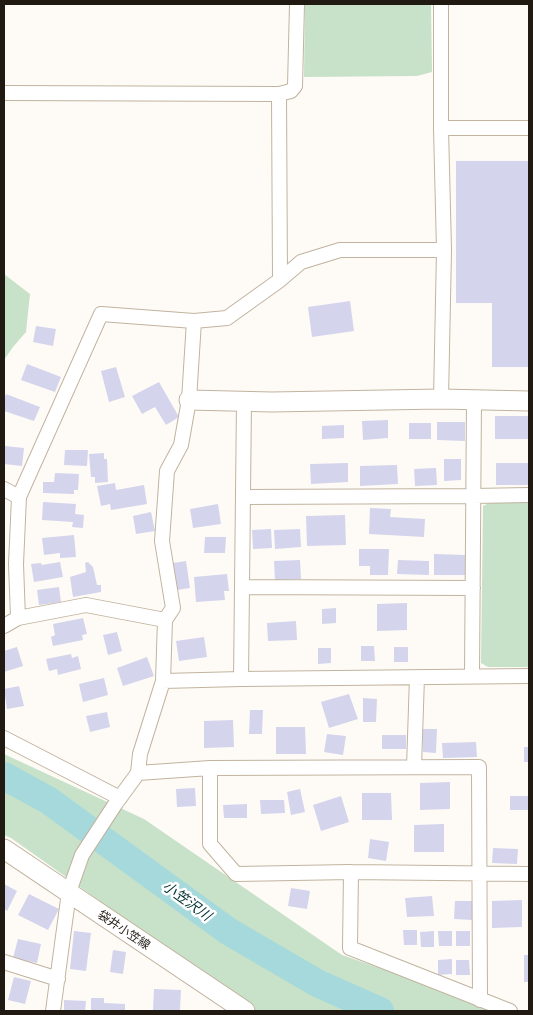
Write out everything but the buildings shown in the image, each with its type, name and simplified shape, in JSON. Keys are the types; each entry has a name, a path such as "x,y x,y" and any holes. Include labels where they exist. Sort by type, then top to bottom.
{"street":[{"path":"4,93 279,94 291,91 295,86 297,4"},
{"path":"440,4 444,250 441,399"},
{"path":"279,94 280,280"},
{"path":"441,128 529,128"},
{"path":"18,618 10,563 18,497 101,314 194,321 227,318 280,280 301,262 340,250 444,250"},
{"path":"53,1011 69,892 82,855 138,773 140,754 163,681 165,620 173,608 162,541 167,471 180,444 189,400 194,321"},
{"path":"472,676 474,399"},
{"path":"189,400 282,402 474,399 529,401"},
{"path":"241,679 244,401"},
{"path":"4,489 18,497"},
{"path":"243,497 529,494"},
{"path":"242,587 473,588"},
{"path":"4,626 18,618 86,605 165,620"},
{"path":"163,681 529,676"},
{"path":"414,767 417,677"},
{"path":"4,738 118,800"},
{"path":"138,773 210,768 479,767 480,1000"},
{"path":"210,768 210,844 236,874 351,872 529,874"},
{"name":"袋井小笠線","path":"4,849 245,1011"},
{"path":"351,872 350,948 510,1011"},
{"path":"4,962 58,979"}],"green space":[{"path":"305,4 431,4 432,72 417,76 304,77"},
{"path":"4,274 30,294 26,332 4,360"},
{"path":"489,503 529,503 529,667 488,667 481,663 483,506"},
{"path":"4,754 144,819 342,955 504,1011 255,1011 11,838 4,835"}],"waterway":[{"name":"小笠沢川","path":"4,776 48,800 228,931 317,983 380,1011"}]}
